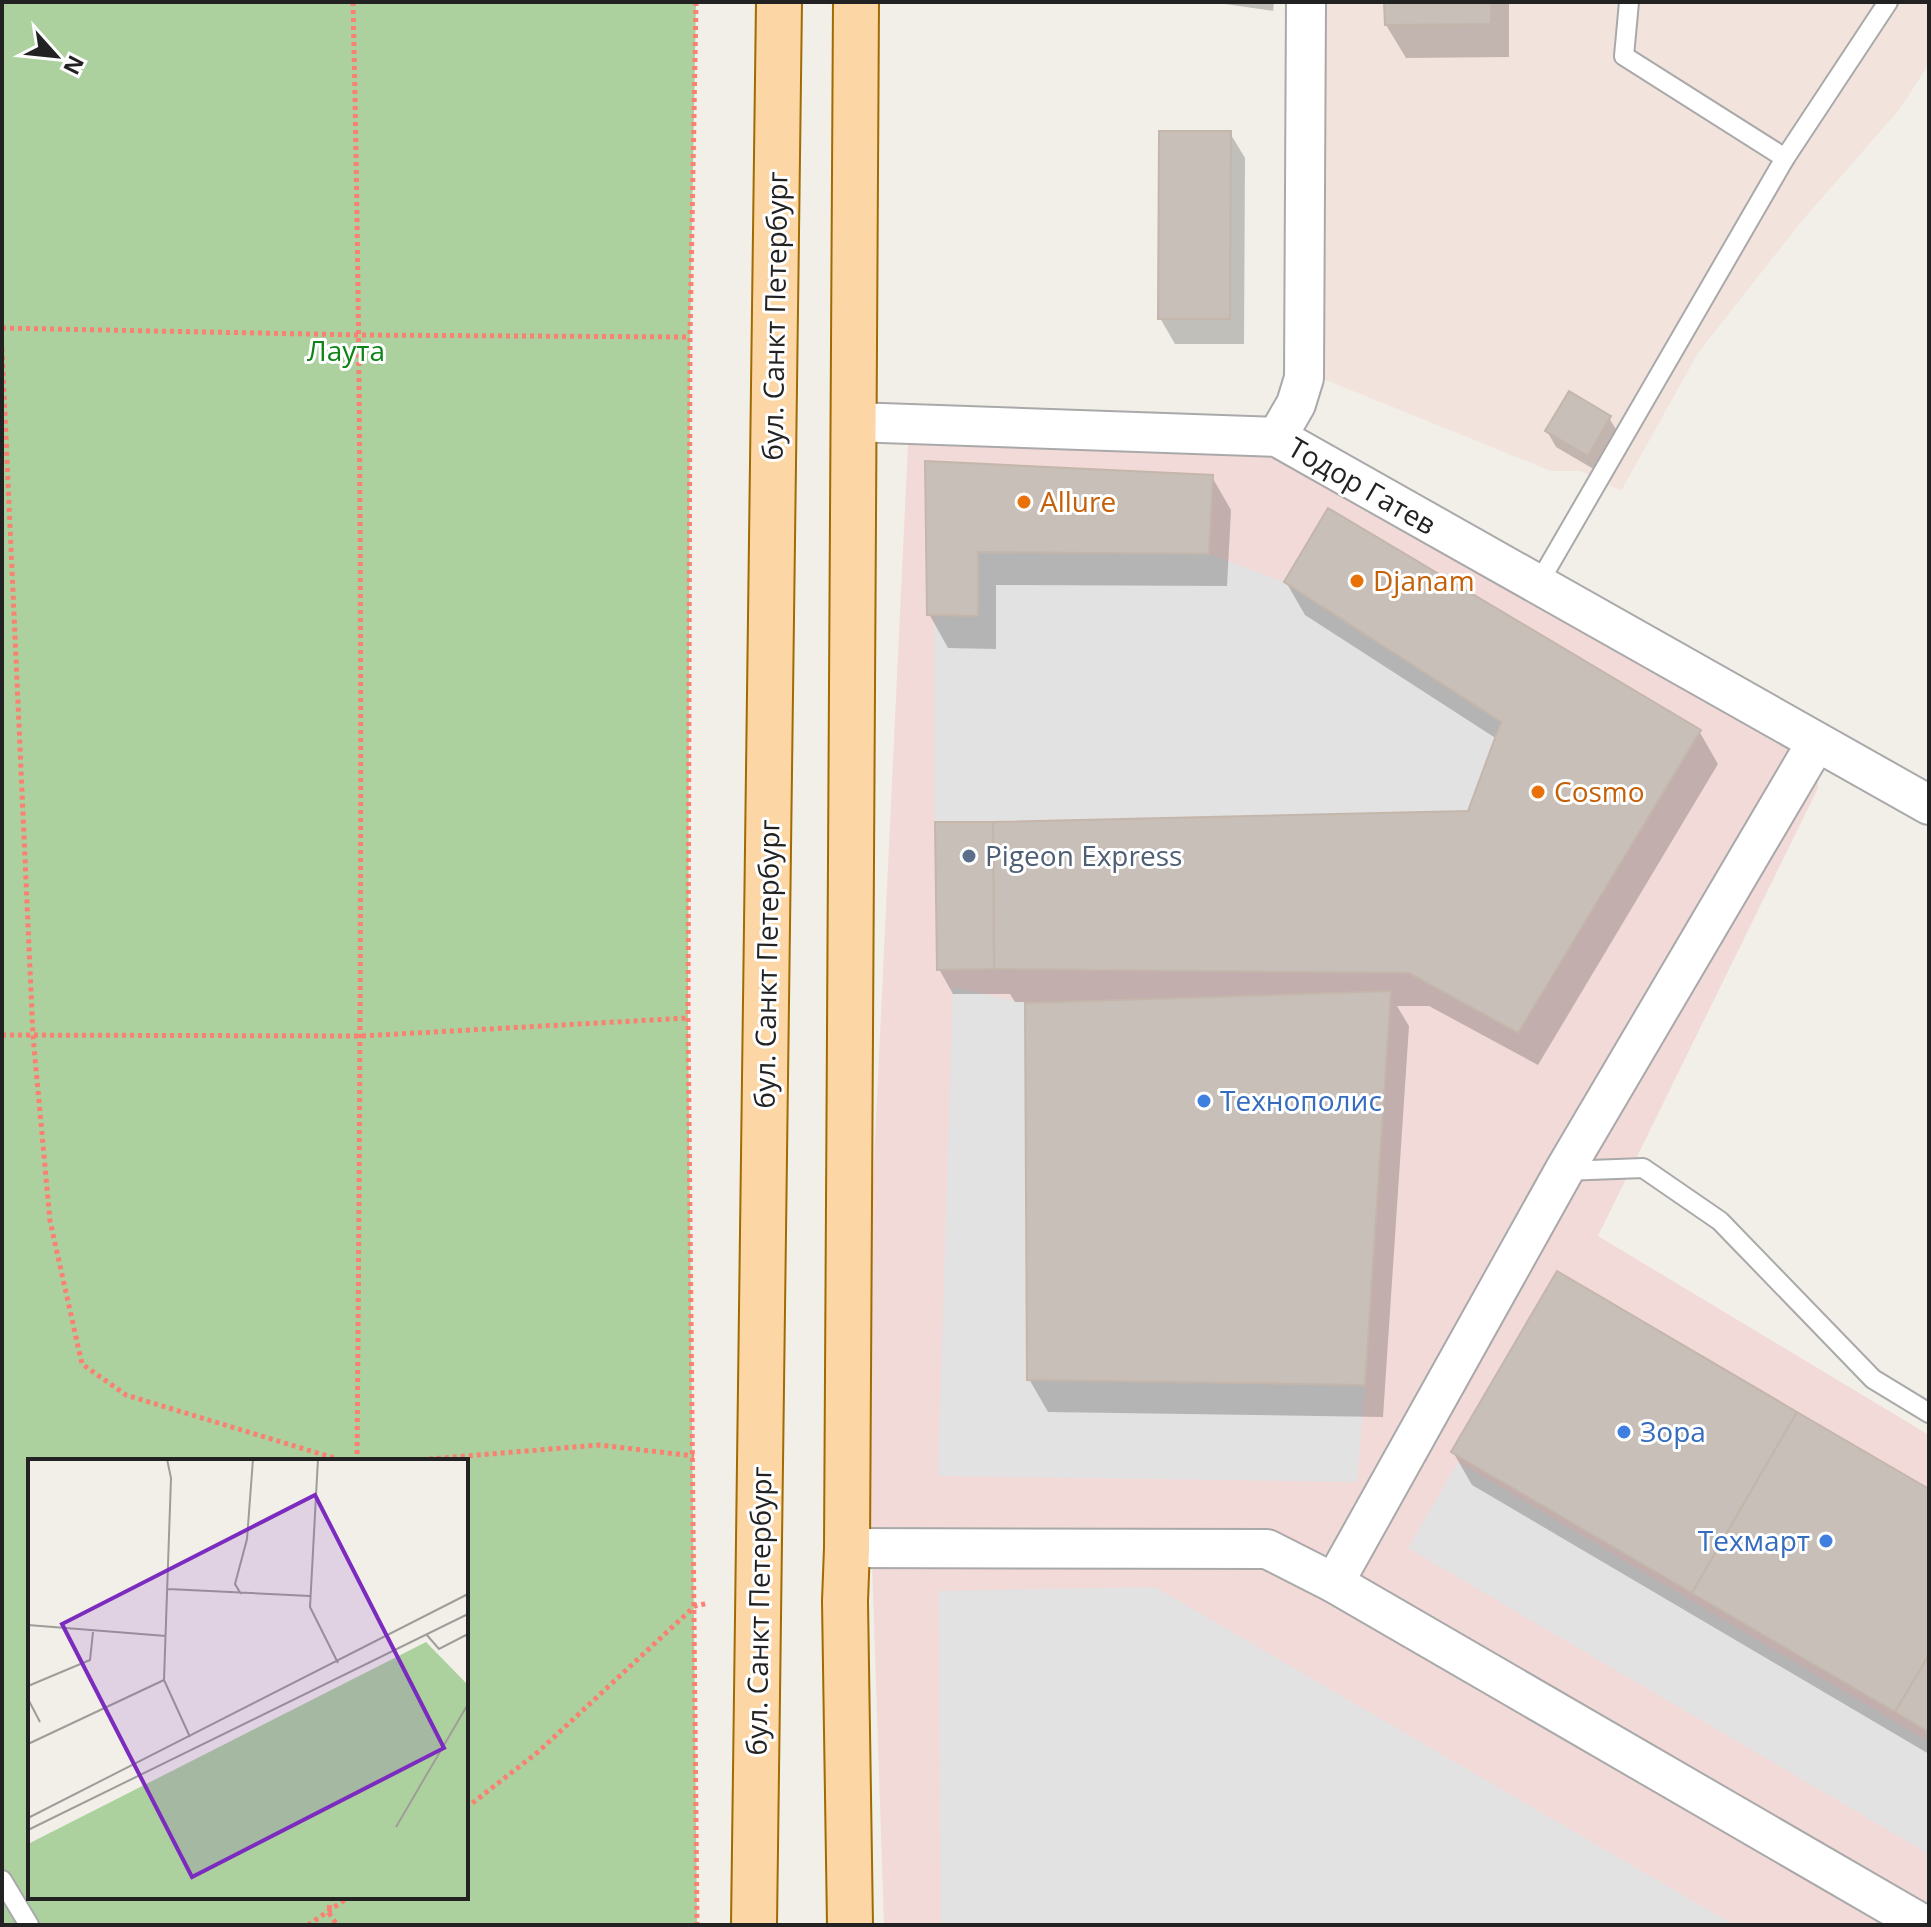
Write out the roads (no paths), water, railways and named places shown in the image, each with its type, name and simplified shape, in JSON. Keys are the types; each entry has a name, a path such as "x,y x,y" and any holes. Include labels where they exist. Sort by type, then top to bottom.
{"main road":[{"name":"бул. Санкт Петербург","path":"754,1925 779,2"},
{"path":"850,1925 845,1601 856,2"}],"street":[{"path":"1277,437 1296,404 1304,378 1306,2"},
{"name":"Тодор Гатев","path":"853,422 1277,437 1929,805"},
{"path":"1334,1583 1564,1171 1816,743"},
{"path":"847,1548 1267,1549 1334,1583 1924,1925"}],"lane":[{"path":"1629,2 1624,56 1785,158"},
{"path":"1537,586 1785,158 1888,2"},
{"path":"1564,1171 1643,1168 1720,1221 1873,1379 1929,1413"},
{"path":"2,1880 29,1925"}],"place":[{"name":"Allure","path":"1024,502"},
{"name":"Djanam","path":"1357,581"},
{"name":"Cosmo","path":"1538,792"},
{"name":"Pigeon Express","path":"969,856"},
{"name":"Технополис","path":"1204,1101"},
{"name":"Зора","path":"1624,1432"},
{"name":"Техмарт","path":"1826,1541"}],"park label":[{"name":"Лаута","path":"346,351"}]}
